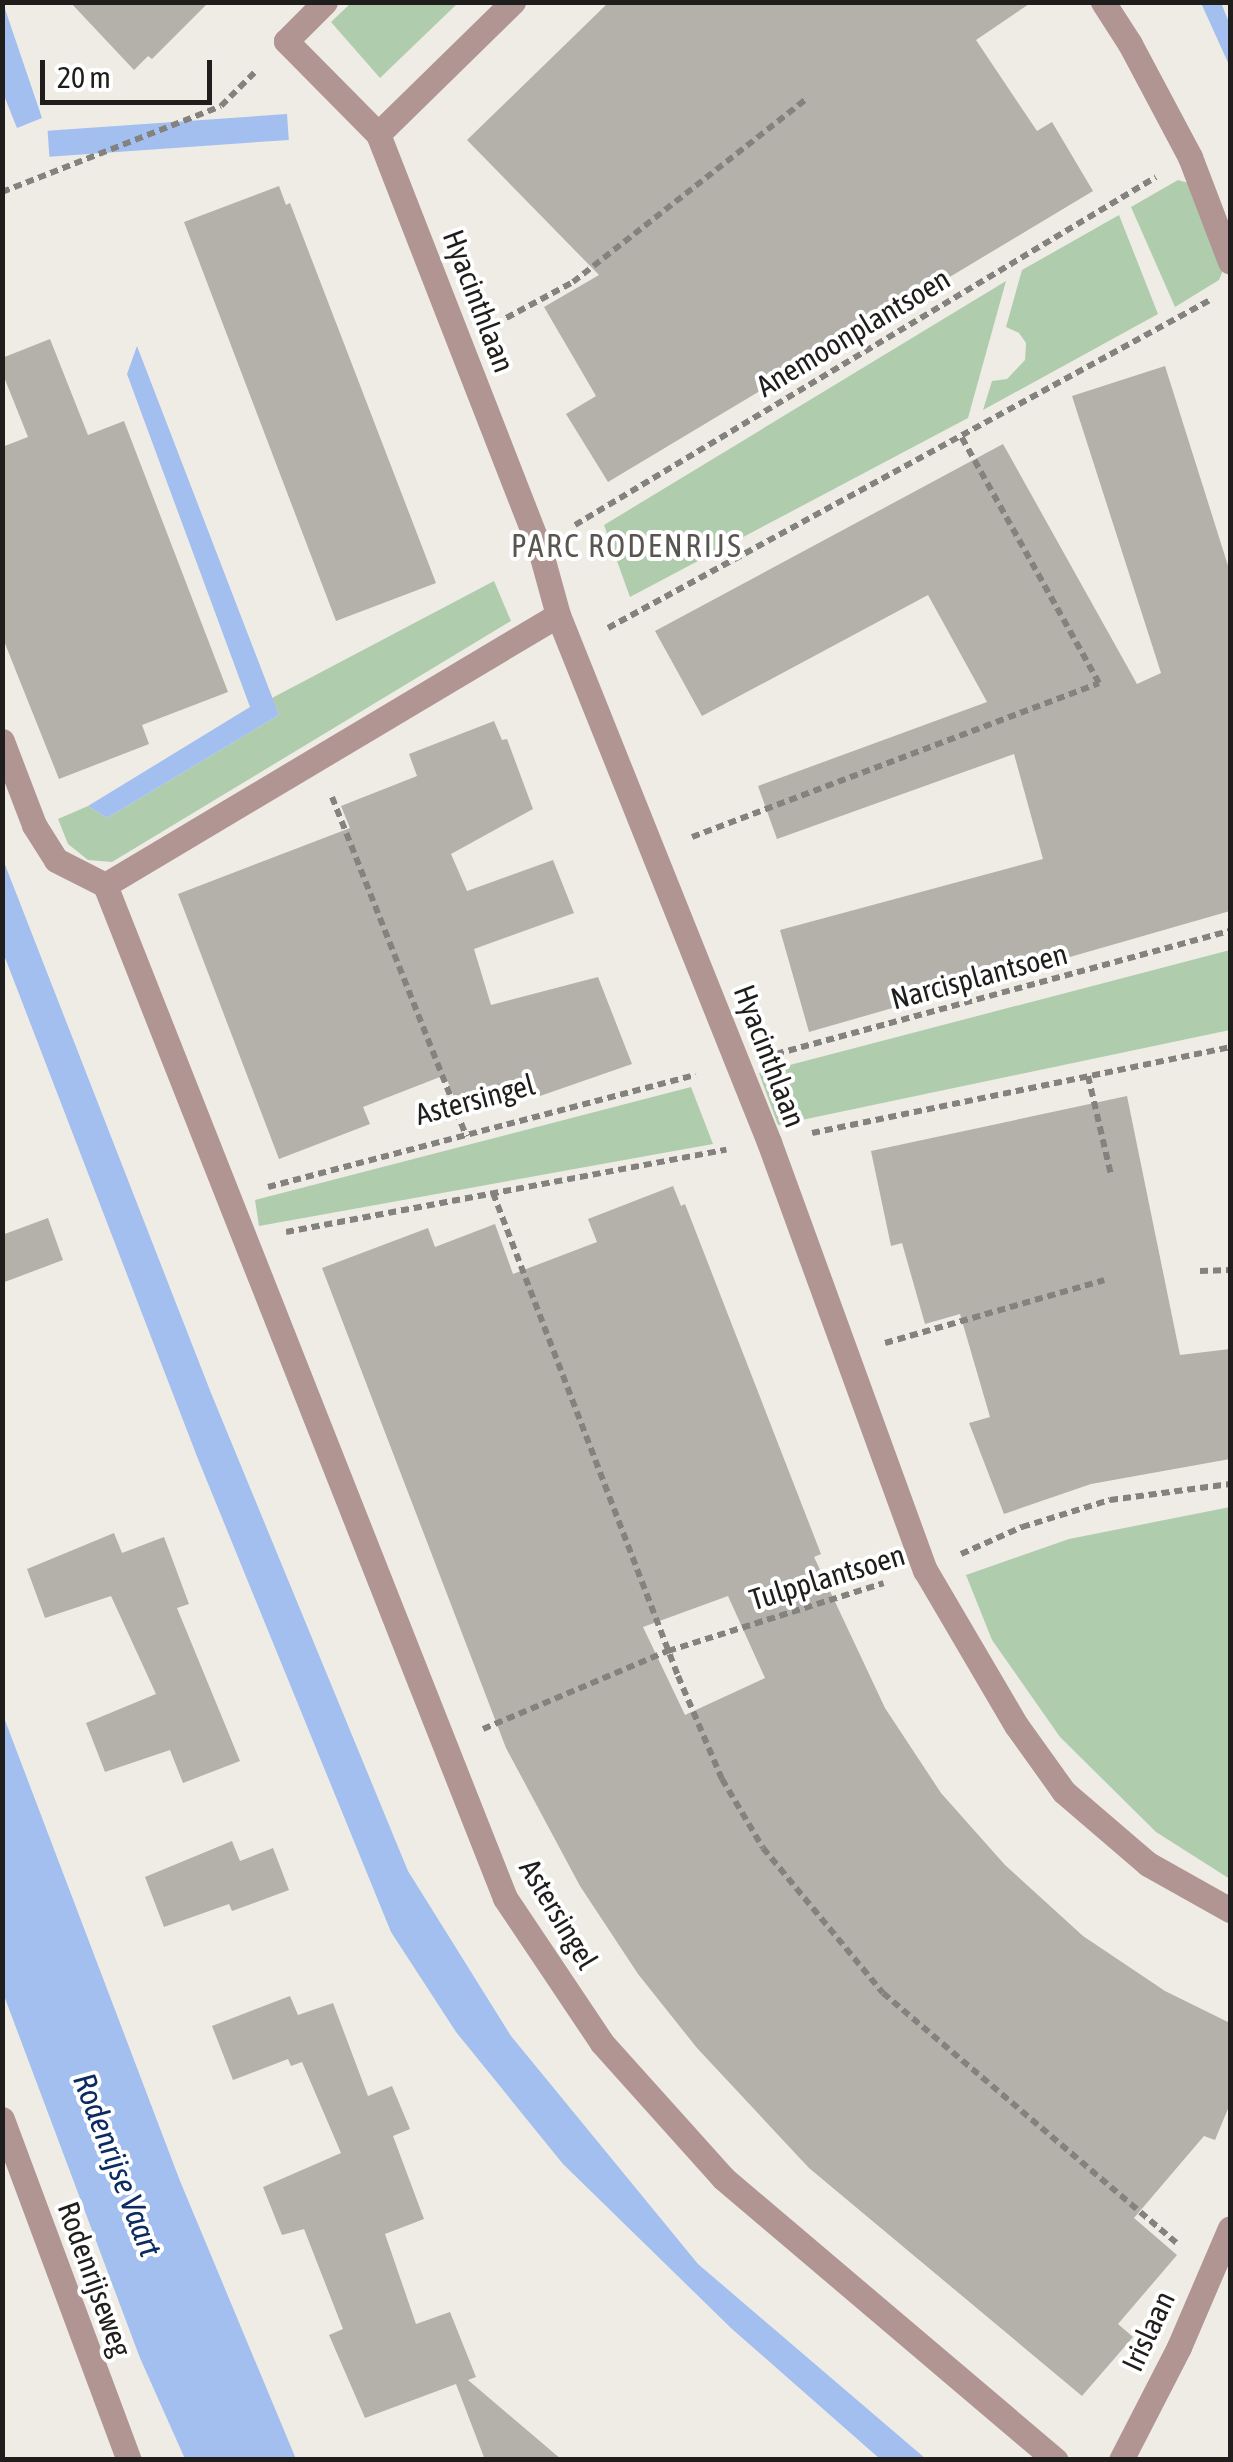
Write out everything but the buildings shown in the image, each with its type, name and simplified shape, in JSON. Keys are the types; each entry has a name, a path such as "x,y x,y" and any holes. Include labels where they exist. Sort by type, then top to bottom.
{"street":[{"path":"286,41 325,2"},
{"path":"378,134 514,2"},
{"path":"1103,2 1190,157 1230,262"},
{"name":"Hyacinthlaan","path":"286,41 378,134 539,546 558,615 769,1142 925,1570 1016,1726 1064,1792 1148,1864 1230,1910"},
{"path":"2,742 34,825 56,860 105,885 558,615"},
{"name":"Astersingel","path":"105,885 506,1898 602,2043 723,2178 1056,2460"},
{"name":"Rodenrijseweg","path":"2,2119 129,2460"},
{"name":"Irislaan","path":"1120,2460 1230,2228"}],"path":[{"path":"2,192 220,106 286,41"},
{"path":"460,342 573,282 805,100"},
{"name":"Anemoonplantsoen","path":"539,546 1190,157"},
{"path":"572,648 1214,298"},
{"path":"654,852 1099,682 960,434"},
{"path":"317,758 466,1136"},
{"name":"Narcisplantsoen","path":"739,1064 1230,931"},
{"path":"245,1239 769,1142 1230,1047"},
{"name":"Astersingel","path":"228,1198 739,1064"},
{"path":"1088,1076 1111,1175"},
{"path":"493,1193 668,1651 722,1779 763,1848 820,1922 883,1993 958,2061 1212,2272"},
{"path":"1200,1271 1230,1270"},
{"path":"846,1354 1104,1280"},
{"name":"Tulpplantsoen","path":"445,1745 668,1651 925,1570 1022,1527 1110,1500 1230,1484"}],"green space":[{"path":"351,2 458,3 380,78 331,22"},
{"path":"1178,180 1192,184 1224,268 1219,280 1175,307 1131,207"},
{"path":"1119,215 1158,314 983,410 992,381 1007,379 1025,360 1026,343 1019,333 1006,327 1022,270"},
{"path":"1006,281 968,418 630,597 604,525"},
{"path":"494,581 511,621 112,862 88,860 68,844 58,819 88,806 107,818 279,715 272,698"},
{"path":"1230,950 1230,1030 778,1125 759,1073"},
{"path":"691,1087 713,1144 259,1226 255,1200"},
{"path":"1230,1507 1230,1879 1156,1832 1060,1737 992,1640 966,1575 1069,1539"}],"water":[{"path":"3,3 42,118 17,128 3,93"},
{"path":"1201,3 1222,5 1230,25 1230,67"},
{"path":"287,114 289,140 49,157 48,131"},
{"path":"137,346 279,715 107,818 88,806 250,707 127,374"},
{"path":"2,857 211,1393 408,1871 511,2036 698,2264 926,2459 880,2459 732,2329 563,2164 456,2032 391,1932 198,1459 4,955"},
{"name":"Rodenrijse Vaart","path":"3,1715 180,2181 296,2459 185,2459 140,2358 3,1993"}],"district":[{"name":"PARC RODENRIJS","path":"627,546"}]}
